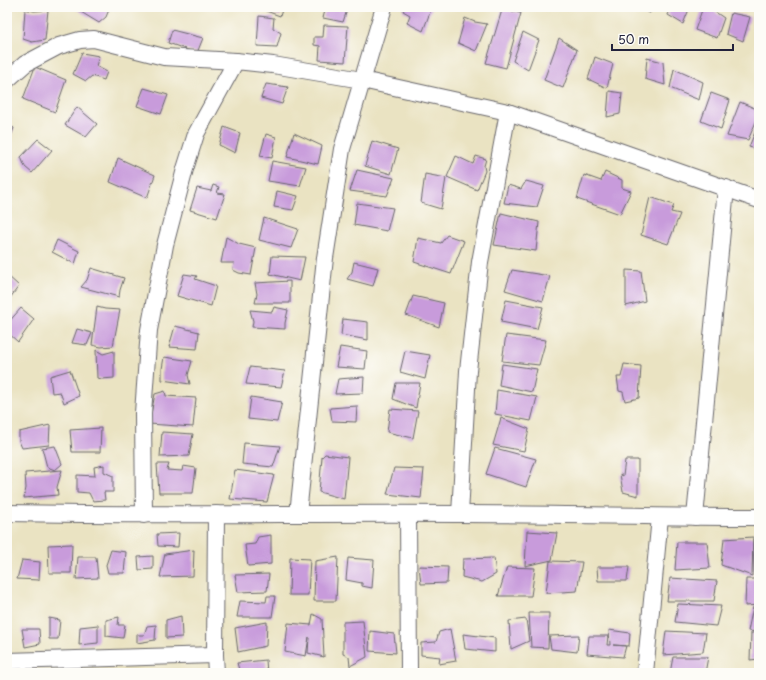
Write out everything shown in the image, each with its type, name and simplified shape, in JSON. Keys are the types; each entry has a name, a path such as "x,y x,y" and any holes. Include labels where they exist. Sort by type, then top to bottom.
{"street":[{"path":"298,514 325,258 342,149 384,7"},
{"path":"7,80 25,64 59,46 80,40 94,39 164,57 236,61 273,65 362,80 508,112 759,200"},
{"path":"144,515 143,413 149,330 165,245 196,134 236,61"},
{"path":"460,514 468,371 480,262 508,112"},
{"path":"695,517 726,188"},
{"path":"7,513 144,515 460,514 759,517"},
{"path":"216,514 216,673"},
{"path":"408,514 409,673"},
{"path":"645,673 660,517"},
{"path":"7,661 215,655"}],"building":[{"path":"77,7 110,7 106,17 99,23 76,9"},
{"path":"260,7 283,7 280,16"},
{"path":"326,7 348,7 343,22 323,18"},
{"path":"405,7 432,7 423,31 407,23 410,15 403,11"},
{"path":"632,7 653,7 650,13"},
{"path":"670,7 690,7 683,24 668,15"},
{"path":"703,7 708,7 724,18 717,38 695,30"},
{"path":"25,9 34,11 48,10 45,40 32,42 23,39"},
{"path":"502,10 521,13 506,68 486,63"},
{"path":"731,13 750,17 743,41 726,34"},
{"path":"259,16 274,18 273,28 281,33 277,47 257,46"},
{"path":"465,18 475,22 487,24 476,51 458,43"},
{"path":"324,25 348,26 345,62 319,60 320,46 314,45 314,37 323,37"},
{"path":"172,30 203,38 197,53 168,43"},
{"path":"523,32 539,40 528,70 513,61"},
{"path":"559,38 577,50 563,88 544,80"},
{"path":"82,53 99,56 96,66 107,72 104,80 92,76 86,81 73,74"},
{"path":"595,57 613,64 607,88 588,79"},
{"path":"647,58 663,62 665,85 645,79"},
{"path":"35,67 66,80 55,112 23,99"},
{"path":"674,69 703,82 699,100 670,88"},
{"path":"266,84 288,87 282,104 261,98"},
{"path":"144,88 168,95 161,114 137,106"},
{"path":"609,91 622,93 620,114 607,117"},
{"path":"711,93 730,100 721,129 701,121"},
{"path":"740,102 759,110 759,115 748,140 727,136"},
{"path":"77,107 97,124 86,137 65,125"},
{"path":"759,122 759,150 749,147"},
{"path":"7,124 14,128 7,143"},
{"path":"224,127 240,133 235,153 219,145"},
{"path":"294,133 322,146 318,164 287,157"},
{"path":"266,134 276,137 272,158 260,156"},
{"path":"38,139 52,150 32,173 25,167 21,157"},
{"path":"372,141 398,149 391,174 365,166"},
{"path":"456,156 473,164 476,156 486,159 484,166 485,171 477,190 447,177"},
{"path":"118,158 155,175 147,198 110,182"},
{"path":"272,161 306,167 300,186 268,181"},
{"path":"357,170 394,178 387,196 350,191"},
{"path":"605,172 622,180 622,188 631,191 620,214 577,199 584,175 601,181"},
{"path":"425,174 446,178 441,209 421,203"},
{"path":"526,181 544,186 537,207 504,203 508,185 521,189"},
{"path":"213,185 219,187 217,193 225,194 217,218 190,210 197,188 211,191"},
{"path":"277,191 298,196 293,210 274,207"},
{"path":"650,197 674,205 671,212 680,214 668,244 641,235"},
{"path":"357,203 393,208 387,231 354,225"},
{"path":"501,213 539,222 536,251 494,245"},
{"path":"264,218 298,229 291,248 259,240"},
{"path":"447,235 464,241 451,274 414,262 418,238 441,243"},
{"path":"226,237 239,244 256,248 251,275 239,273 233,270 234,263 221,263"},
{"path":"57,240 79,251 75,264 52,252"},
{"path":"272,256 305,257 300,281 270,274"},
{"path":"354,262 378,268 373,286 347,279 352,272"},
{"path":"91,268 124,278 119,297 81,287 87,280"},
{"path":"512,270 550,276 543,301 505,290"},
{"path":"626,270 641,271 645,301 626,306"},
{"path":"184,274 197,276 195,279 216,286 211,306 177,296"},
{"path":"7,275 19,286 7,302"},
{"path":"290,281 290,303 255,303 257,294 255,283"},
{"path":"413,296 444,303 439,327 406,315"},
{"path":"506,300 543,307 537,329 501,322"},
{"path":"97,307 120,310 113,346 101,347 92,345"},
{"path":"274,307 288,310 285,329 252,327 253,321 250,310 272,312"},
{"path":"21,308 34,319 18,342 7,332 7,324"},
{"path":"343,319 368,322 368,340 341,335"},
{"path":"175,326 199,332 197,349 169,347"},
{"path":"77,329 92,333 87,345 72,343"},
{"path":"506,335 546,340 539,365 502,361"},
{"path":"340,347 367,351 365,369 336,367"},
{"path":"96,350 103,354 114,351 114,378 97,378"},
{"path":"405,351 430,355 425,379 400,372"},
{"path":"164,357 192,361 188,375 190,384 162,380"},
{"path":"502,364 537,369 532,392 499,385"},
{"path":"624,364 641,366 639,398 625,401 623,392 619,391 617,377 621,377"},
{"path":"250,367 285,371 281,387 246,384"},
{"path":"70,370 79,396 64,403 60,392 52,393 50,376"},
{"path":"364,377 363,393 335,394 338,379"},
{"path":"396,383 420,383 416,408 393,399"},
{"path":"497,390 537,397 531,421 495,414"},
{"path":"165,391 166,396 196,398 193,427 149,424 155,394"},
{"path":"251,397 282,402 277,422 248,419"},
{"path":"357,406 356,422 332,421 330,408"},
{"path":"390,409 418,411 413,438 387,432"},
{"path":"501,418 529,429 524,451 493,445"},
{"path":"50,425 49,445 22,448 19,441 19,432"},
{"path":"101,428 100,452 72,452 70,430"},
{"path":"162,432 193,434 189,456 160,457"},
{"path":"244,443 280,446 273,467 242,464"},
{"path":"55,446 62,464 55,470 47,467 42,448"},
{"path":"495,448 536,459 526,487 486,474"},
{"path":"325,454 348,457 344,499 319,492 322,457"},
{"path":"625,460 638,460 638,496 623,492 620,474 623,476"},
{"path":"157,464 169,464 167,470 182,471 183,466 196,468 193,493 159,493"},
{"path":"104,465 104,472 113,476 113,492 104,492 105,500 93,501 89,493 77,492 77,475 95,476 94,467"},
{"path":"394,468 424,469 421,498 387,494"},
{"path":"62,470 57,487 58,495 24,498 26,488 25,473"},
{"path":"235,470 274,475 267,502 230,499"},
{"path":"527,531 557,533 552,560 525,566"},
{"path":"179,533 178,547 158,546 157,534"},
{"path":"271,535 271,564 248,566 245,545 255,544 258,537"},
{"path":"753,537 752,576 721,565 724,539"},
{"path":"753,539 759,539 759,572 754,572"},
{"path":"677,542 707,542 710,568 675,570"},
{"path":"72,544 71,573 49,573 48,545"},
{"path":"111,550 126,552 124,573 108,573 106,565"},
{"path":"194,550 193,576 160,577 165,554"},
{"path":"153,556 153,569 139,570 138,557"},
{"path":"78,557 96,557 98,578 76,579"},
{"path":"338,557 336,601 314,601 315,561"},
{"path":"290,558 310,559 308,595 289,595"},
{"path":"348,558 374,560 372,588 362,586 362,583 346,580"},
{"path":"494,558 496,574 482,582 462,577 463,559"},
{"path":"22,560 40,562 39,580 17,579"},
{"path":"550,561 582,562 577,591 546,593"},
{"path":"419,566 448,567 447,583 421,584"},
{"path":"507,567 535,568 531,596 498,596"},
{"path":"597,567 629,567 627,581 598,581"},
{"path":"269,574 267,591 238,592 235,575"},
{"path":"670,578 717,581 714,601 667,601"},
{"path":"746,579 759,579 759,605 745,606"},
{"path":"267,596 275,596 272,617 237,617 240,601 266,602"},
{"path":"678,604 721,606 716,626 675,622"},
{"path":"753,607 759,607 759,632 748,631"},
{"path":"529,613 549,613 548,648 531,647"},
{"path":"313,614 322,619 324,657 308,653 309,637 306,656 285,652 288,623 311,625"},
{"path":"181,616 182,637 166,638 166,620"},
{"path":"119,617 118,625 125,625 123,638 106,636 106,620"},
{"path":"49,618 60,620 58,639 49,639"},
{"path":"526,619 529,641 511,649 509,621"},
{"path":"363,621 367,657 350,666 349,657 343,654 343,622"},
{"path":"267,622 266,646 238,652 235,628"},
{"path":"98,625 98,643 79,645 80,627"},
{"path":"156,625 155,640 137,643 137,635 144,635 147,626"},
{"path":"22,629 39,629 40,644 25,647"},
{"path":"450,629 456,661 439,664 440,657 421,655 421,643 436,642 439,632"},
{"path":"609,630 630,633 629,646 613,645 626,646 623,657 587,654 589,636 608,636 607,645 610,645"},
{"path":"370,631 394,634 396,653 369,651"},
{"path":"666,631 706,633 703,652 663,655"},
{"path":"751,633 759,633 759,659 750,660"},
{"path":"463,634 495,638 495,652 465,649"},
{"path":"579,635 577,652 551,649 549,636"},
{"path":"673,657 708,657 705,673 670,673"},
{"path":"266,660 267,673 240,673 237,663"}]}
